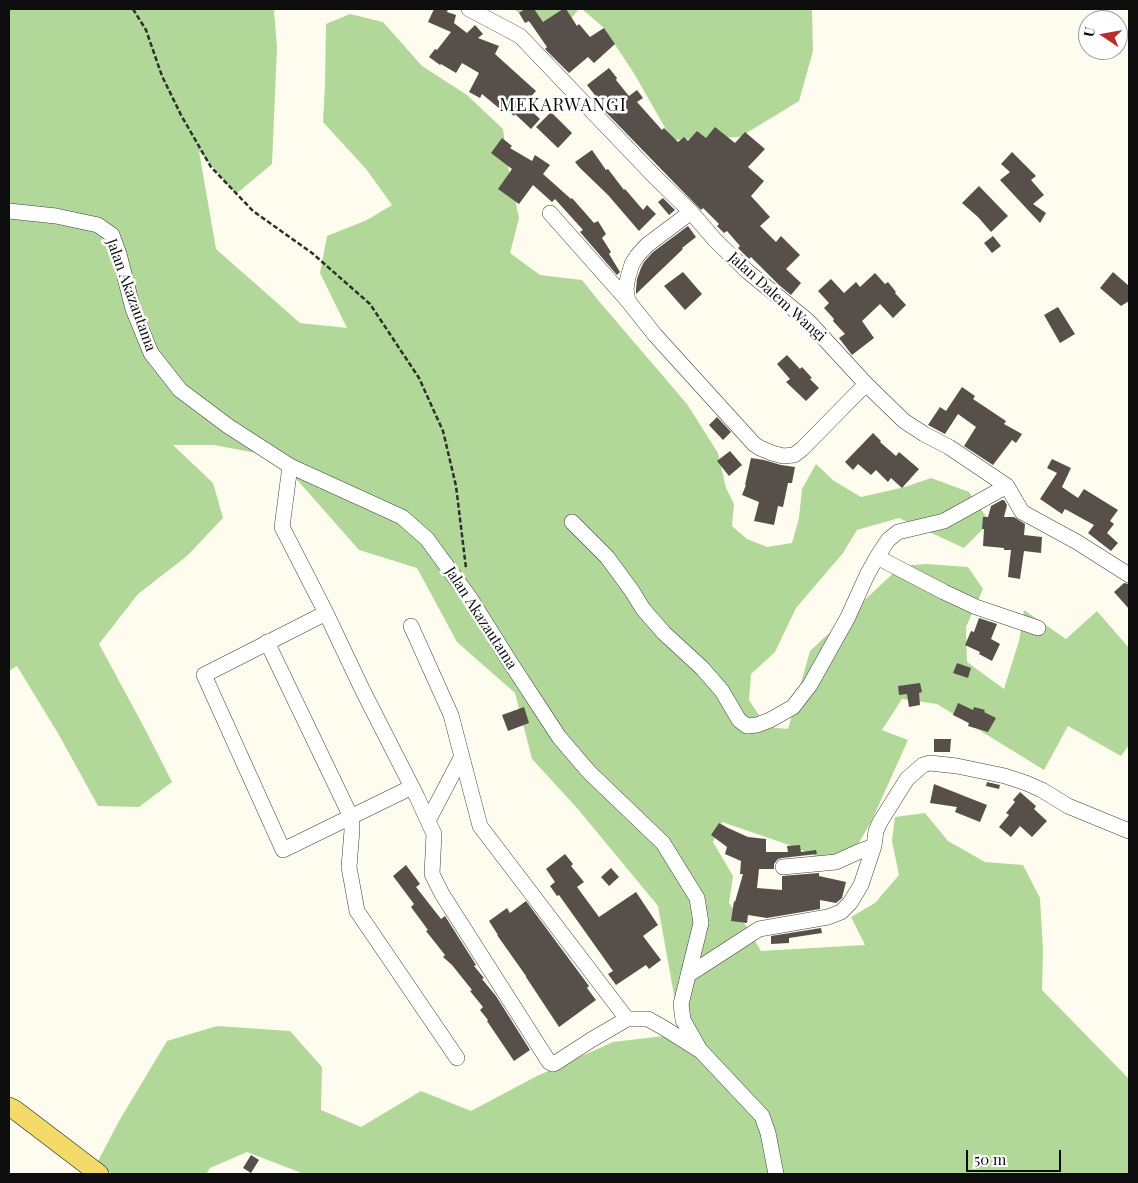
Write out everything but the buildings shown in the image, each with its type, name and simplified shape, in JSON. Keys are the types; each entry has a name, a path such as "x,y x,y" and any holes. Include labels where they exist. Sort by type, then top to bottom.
{"main road":[{"path":"9,1107 16,1110 99,1174"}],"street":[{"name":"Jalan Dalem Wangi","path":"469,9 520,36 691,212 715,240 747,271 808,321 866,384 904,420 924,434 949,447 1007,486 1022,512 1077,542 1129,575"},
{"name":"Jalan Akazautama","path":"9,211 56,216 98,225 112,235 134,309 151,353 180,390 228,426 290,466 402,517 427,539 470,598 559,737 589,772 663,842 698,898 701,923 681,1004 684,1020 700,1050 762,1116 768,1133 776,1174"},
{"path":"550,212 628,300 655,335 754,444 760,448 783,456 794,455 802,450 866,384"},
{"path":"628,300 626,289 628,277 637,256 648,245 691,212"},
{"path":"290,466 282,527 434,834 432,874 549,1062 553,1064 557,1062 627,1019 648,1019 700,1050"},
{"path":"572,522 607,557 643,609 664,633 702,668 722,691 739,720 747,726 757,725 770,720 793,707 810,685 848,617 867,575 888,540 898,532 944,521 1007,486"},
{"path":"877,557 976,607 1038,628"},
{"path":"326,613 204,675 283,850 412,787"},
{"path":"410,626 451,715 480,826 627,1019"},
{"path":"267,642 351,817 352,830 349,867 357,911 457,1058"},
{"path":"428,821 462,756"},
{"path":"688,975 759,930 828,917 841,912 850,903 861,885 880,822 907,779 923,765 930,763 957,766 1026,782 1068,806 1129,831"},
{"path":"783,867 836,862 874,846"}],"path":[{"path":"133,9 146,30 162,76 173,99 211,167 253,211 312,253 370,304 419,378 443,432 456,486 466,570"}],"green space":[{"path":"9,9 275,9 277,47 272,164 236,194 199,151 216,249 300,323 347,328 320,273 327,236 367,220 392,205 366,169 323,122 326,24 350,14 383,22 422,66 467,95 503,129 507,161 519,218 510,253 540,275 582,280 687,404 718,453 726,488 734,504 732,526 747,539 767,547 792,543 799,518 802,489 816,464 834,481 861,497 905,487 931,478 969,492 990,522 964,548 899,518 857,530 843,553 796,608 775,652 751,674 749,700 767,727 788,729 810,651 901,566 926,564 968,567 983,589 966,627 967,662 1004,689 1019,641 1024,610 1066,639 1097,611 1129,648 1129,745 1121,756 1068,726 1044,770 937,704 902,699 882,730 908,740 872,820 852,855 822,859 795,847 722,822 713,842 733,876 729,903 761,951 865,945 851,917 875,903 899,875 892,841 895,817 925,813 948,841 985,862 1023,865 1040,898 1043,951 1042,990 1129,1079 1129,1174 303,1174 247,1152 210,1168 206,1174 113,1174 96,1165 119,1121 167,1041 217,1026 290,1031 322,1067 321,1110 361,1127 421,1091 471,1111 537,1076 613,1042 681,1034 658,906 577,808 532,759 515,693 457,642 417,568 359,550 277,457 214,445 173,445 213,483 223,518 187,556 138,594 99,644 172,782 139,807 98,806 59,735 17,666 9,671"},
{"path":"514,9 579,9 558,34 539,30"},
{"path":"582,9 812,9 813,51 799,101 740,137 672,140 635,75 604,28"}],"district":[{"name":"MEKARWANGI","path":"563,105"}]}
